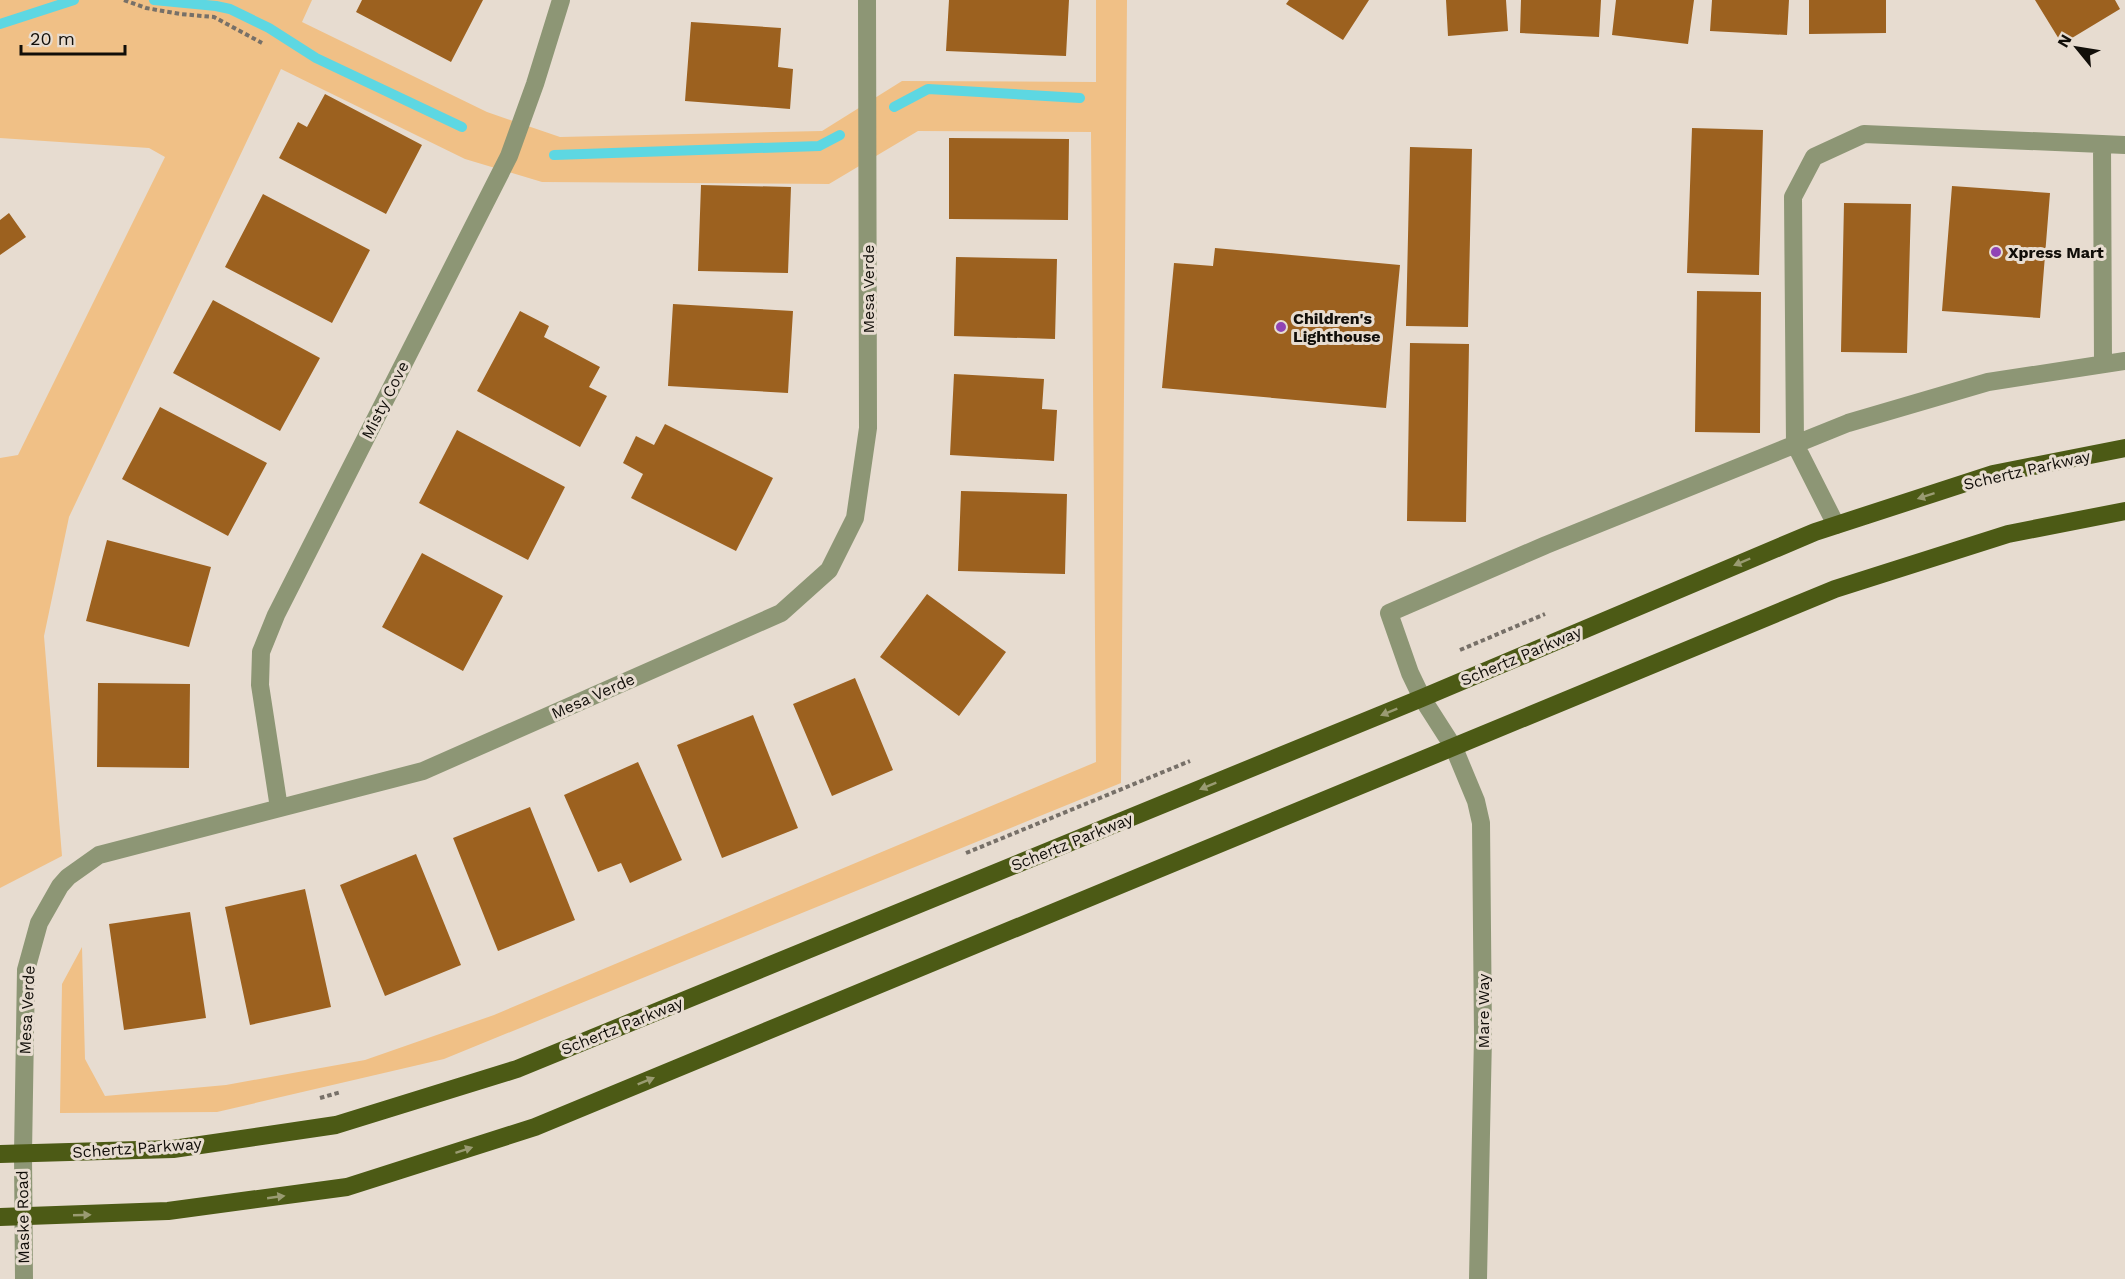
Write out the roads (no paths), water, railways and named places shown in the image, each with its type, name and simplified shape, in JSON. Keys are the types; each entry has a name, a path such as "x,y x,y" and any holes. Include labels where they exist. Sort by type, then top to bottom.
{"main road":[{"name":"Schertz Parkway","path":"0,1155 173,1149 336,1125 517,1069 1422,698 1804,536 1993,474 2125,448"},
{"path":"0,1217 168,1211 347,1187 524,1131 1835,589 2008,534 2125,511"}],"street":[{"name":"Misty Cove","path":"279,808 260,685 261,652 276,615 509,156 535,84 561,0"},
{"name":"Mesa Verde","path":"23,1155 26,970 39,923 60,886 68,877 99,855 423,771 781,613 829,570 855,518 868,428 867,0"},
{"path":"1836,525 1795,444 1793,196 1814,157 1864,134 2125,145"},
{"path":"2102,144 2103,364"},
{"path":"1795,444 1848,423 1988,382 2125,361"},
{"name":"Mare Way","path":"1478,1279 1483,1036 1481,824 1476,801 1454,748 1422,698 1410,673 1389,613 1546,545 1795,444"},
{"name":"Maske Road","path":"23,1155 24,1279"}],"waterway":[{"path":"0,24 74,0"},
{"path":"154,0 230,9 269,28 316,58 462,127"},
{"path":"894,107 928,89 1080,98"},
{"path":"554,155 819,146 840,135"}],"place":[{"name":"Xpress Mart","path":"1996,252"},
{"name":"Children's Lighthouse","path":"1281,327"}]}
